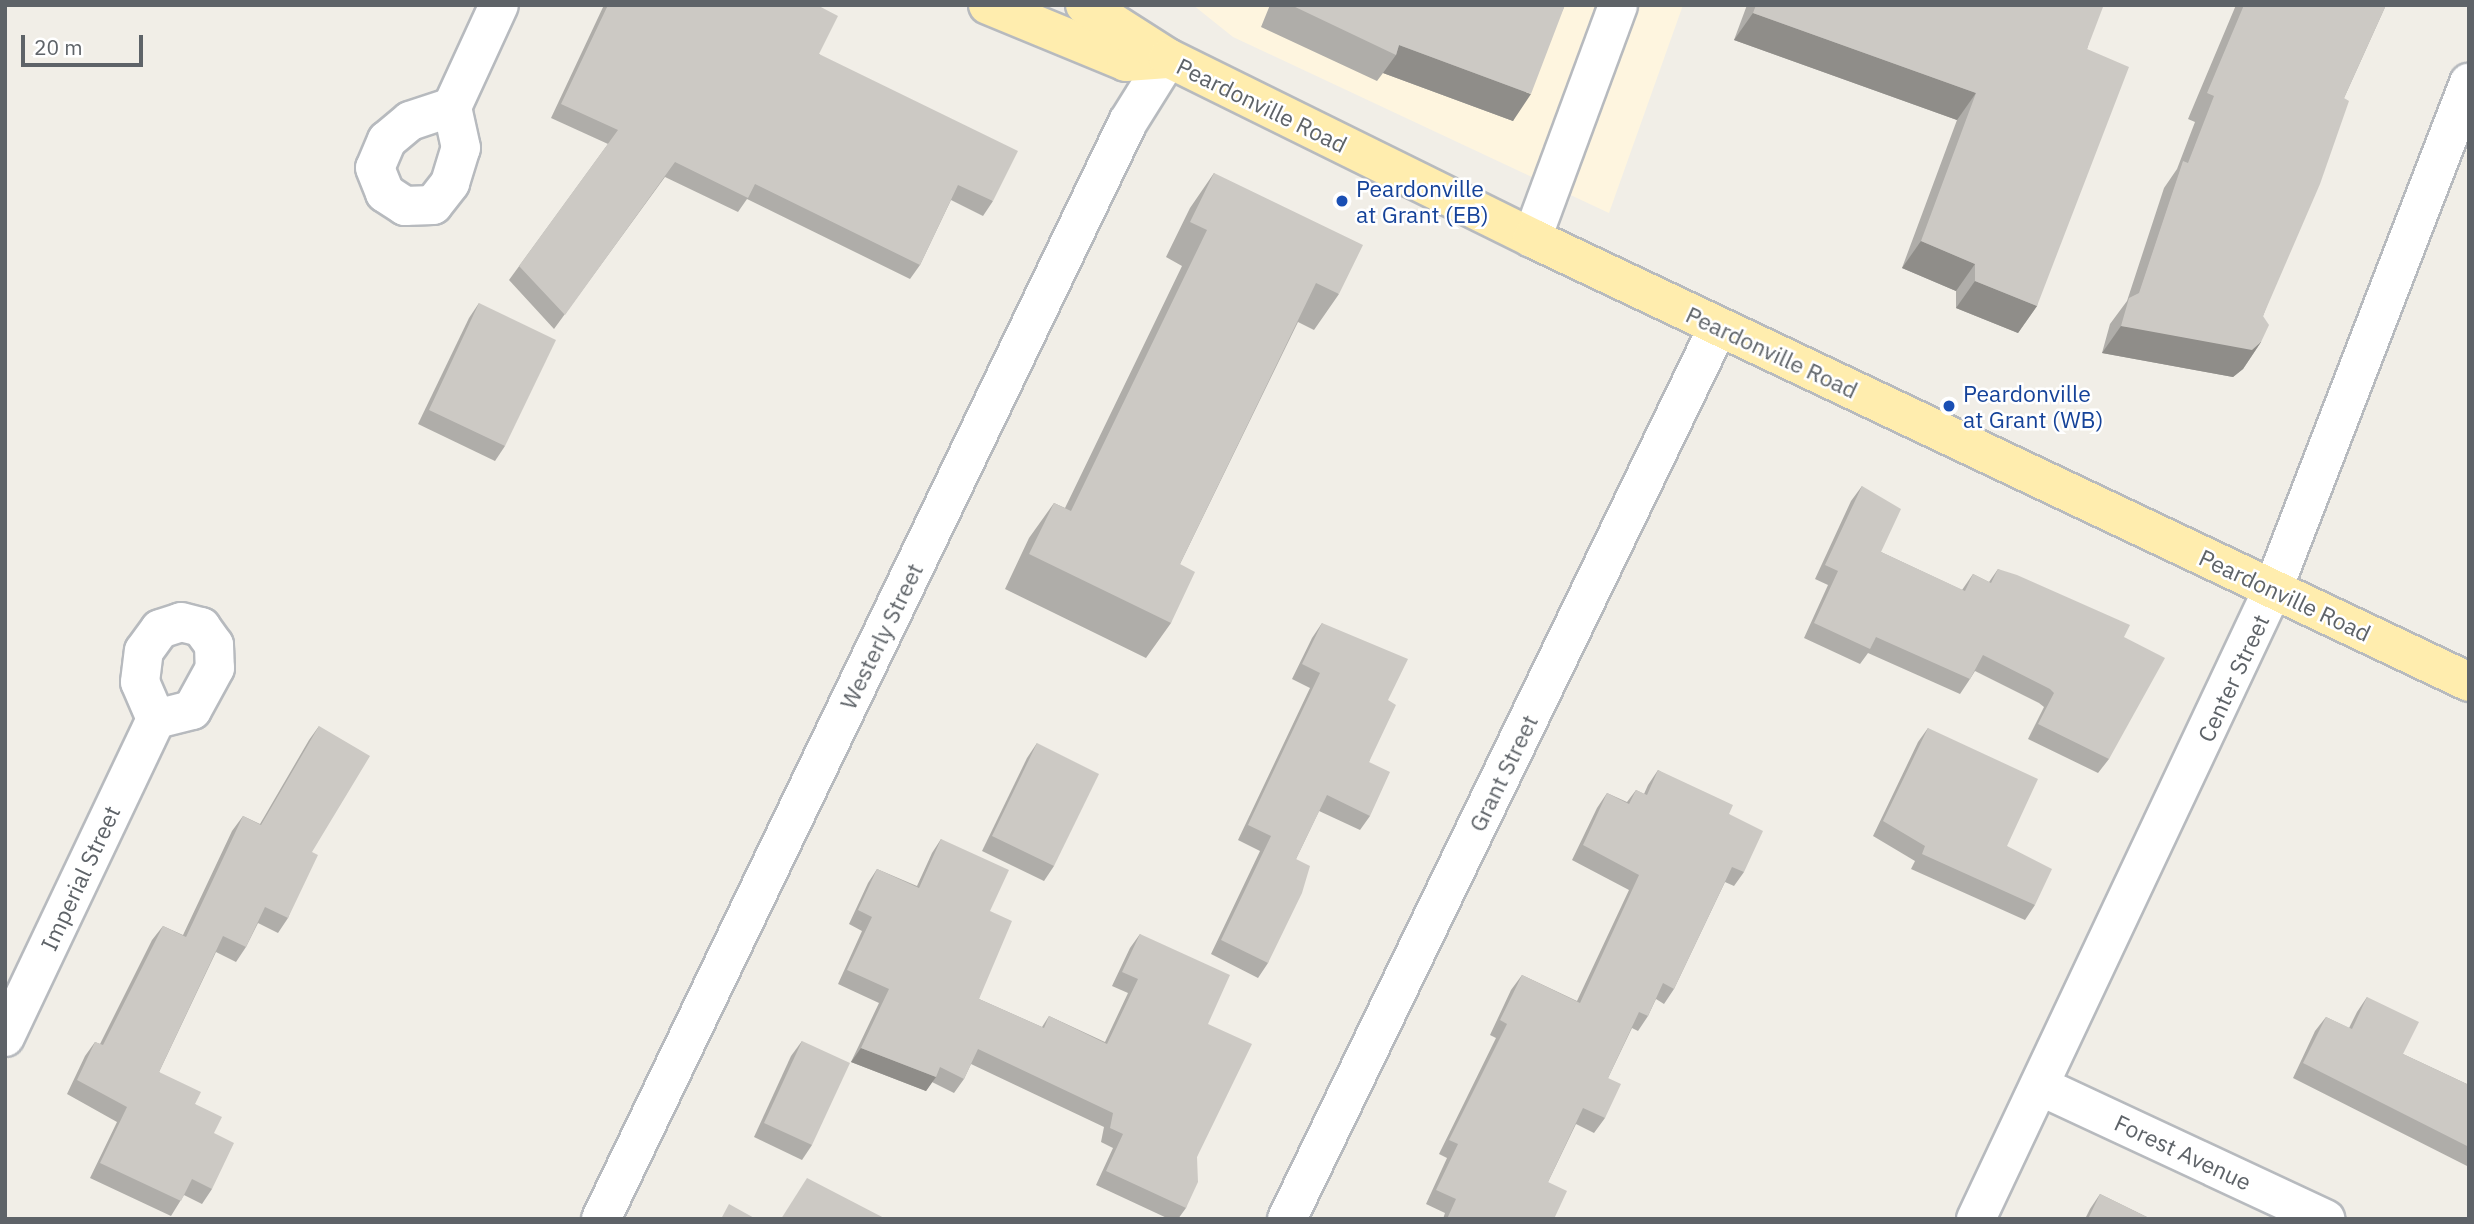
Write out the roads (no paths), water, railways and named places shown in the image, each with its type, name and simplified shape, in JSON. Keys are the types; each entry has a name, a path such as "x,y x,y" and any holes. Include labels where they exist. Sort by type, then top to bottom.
{"main road":[{"path":"988,5 1126,62 1168,58"},
{"name":"Peardonville Road","path":"1085,5 1168,58 1531,238 2469,682"}],"street":[{"path":"452,107 499,5"},
{"path":"1531,238 1618,5"},
{"name":"Westerly Street","path":"601,1219 1128,122 1168,58"},
{"name":"Center Street","path":"1976,1219 2273,589 2469,83"},
{"name":"Grant Street","path":"1287,1219 1718,327"},
{"name":"Imperial Street","path":"5,1037 156,719"},
{"name":"Forest Avenue","path":"2040,1086 2325,1219"}],"place":[{"name":"Peardonville at Grant (EB)","path":"1342,201"},
{"name":"Peardonville at Grant (WB)","path":"1949,406"}]}
